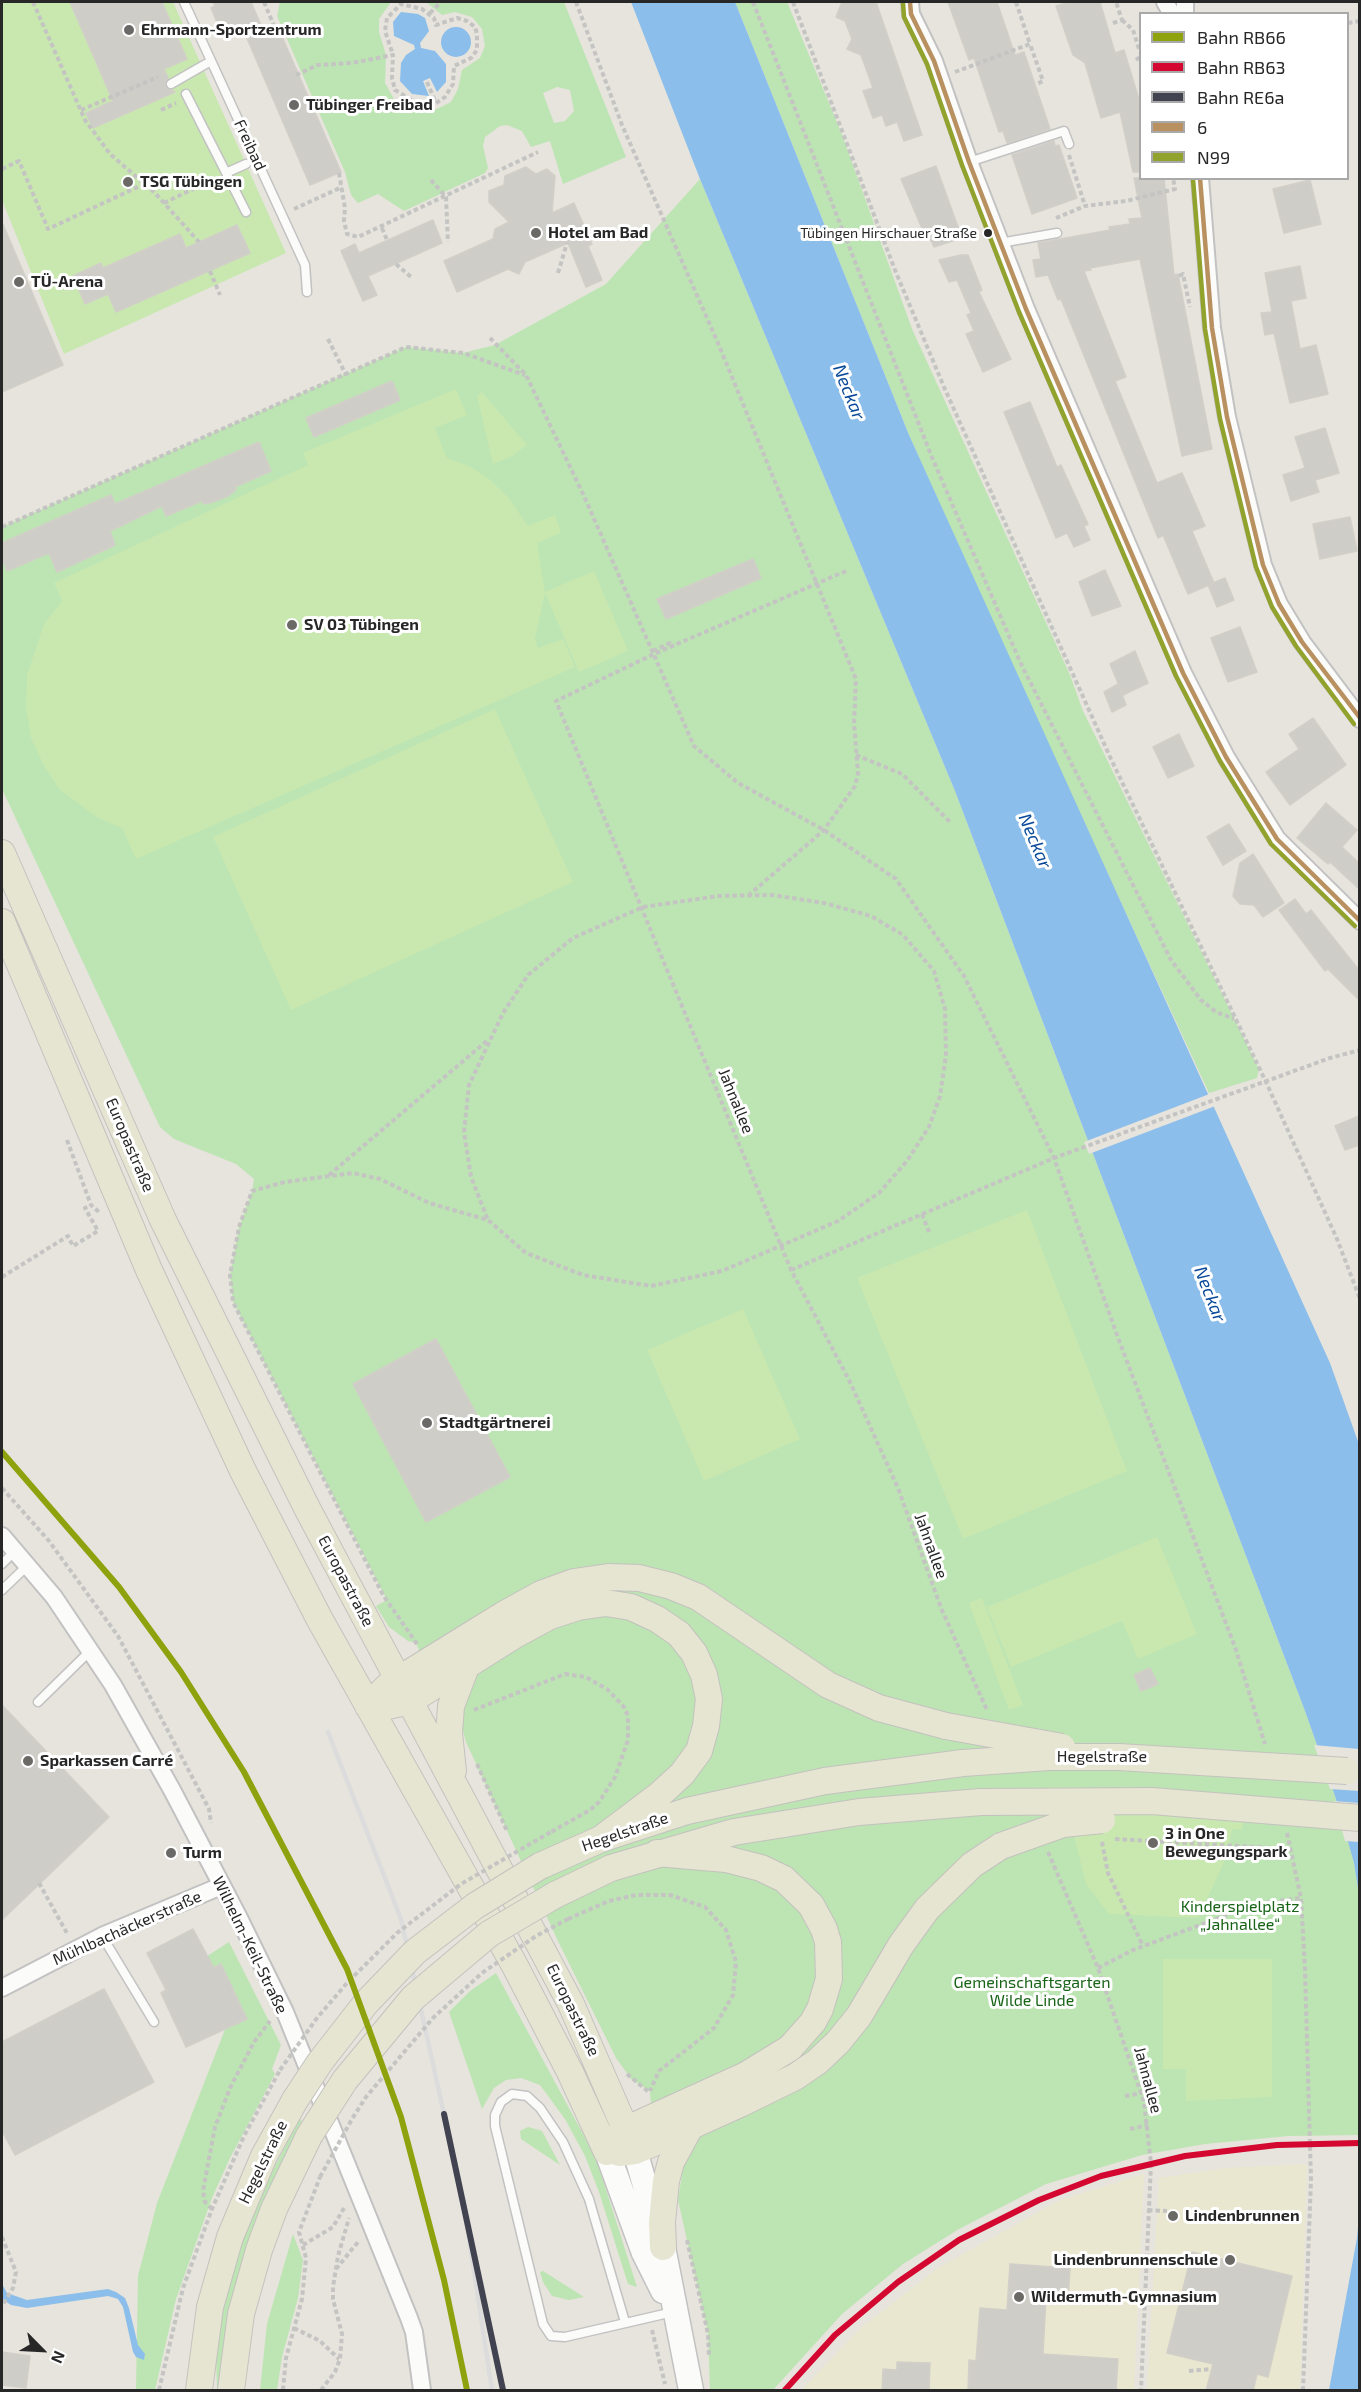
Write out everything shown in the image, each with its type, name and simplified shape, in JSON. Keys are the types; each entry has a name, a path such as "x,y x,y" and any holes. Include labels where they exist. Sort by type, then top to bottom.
{"main road":[{"name":"Europastraße","path":"2,853 162,1220 308,1510 571,2004 631,2140"},
{"name":"Europastraße","path":"2,922 164,1302 243,1471 368,1706 514,1964 570,2072 607,2151"},
{"path":"368,1706 398,1679 424,1662 541,1594 574,1582 608,1577 639,1578 671,1586 713,1605 813,1676 855,1699 901,1715 946,1726 1119,1757"},
{"path":"368,1706 397,1706 410,1701 550,1616 578,1607 606,1603 631,1607 657,1619 679,1634 694,1653 704,1675 709,1699 706,1726 699,1751 682,1773 658,1796 601,1839"},
{"path":"456,1788 450,1747 449,1718 457,1684 468,1664"},
{"name":"Hegelstraße","path":"199,2391 210,2307 230,2237 264,2156 294,2100 359,2011 415,1952 475,1906 540,1866 601,1839 687,1811 791,1788 910,1768 1049,1757 1119,1757 1359,1772"},
{"path":"631,2140 690,2127 806,2070 827,2053 859,2016 901,1945 927,1909 972,1865 1001,1846 1042,1830 1102,1820 1152,1801"},
{"name":"Hegelstraße","path":"233,2385 242,2314 259,2250 274,2209 309,2136 351,2071 413,1998 489,1934 555,1894 611,1868 734,1832 797,1820 899,1808 981,1802 1152,1801 1359,1818"},
{"path":"607,2151 626,2153 631,2140 790,2048 820,2009 829,1979 828,1942 824,1929 811,1905 784,1880 761,1868 726,1859 657,1853"},
{"path":"663,2247 662,2222 666,2181 671,2162 690,2127"}],"street":[{"path":"910,2 911,14 940,78 1000,243 1183,673 1226,757 1277,839 1359,921"},
{"path":"1200,180 1212,328 1227,417 1263,565 1279,604 1302,642 1359,719"},
{"name":"Wilhelm-Keil-Straße","path":"2,1536 54,1597 91,1650 146,1742 285,2012 351,2170 414,2332 422,2391"},
{"name":"Mühlbachäckerstraße","path":"2,1988 102,1936 221,1886"},
{"name":"Europastraße","path":"631,2140 663,2247 691,2391"},
{"name":"Europastraße","path":"607,2151 644,2253 674,2312"}],"lane":[{"name":"Freibad","path":"184,2 305,265 308,292"},
{"path":"171,84 211,61"},
{"path":"186,94 228,172 246,212"},
{"path":"969,162 1064,131 1069,144"},
{"path":"228,172 246,164"},
{"path":"1000,243 1057,233"},
{"path":"2,1564 15,1550"},
{"path":"2,1590 28,1565"},
{"path":"38,1702 91,1650"},
{"path":"102,1936 154,2022"},
{"path":"625,2322 589,2199 563,2142 528,2096 512,2094 501,2102 495,2115 495,2126 543,2324 551,2336 565,2337 674,2312"}],"path":[{"path":"33,2 81,110 110,154 144,184 199,242"},
{"path":"264,2 277,33"},
{"path":"430,13 441,2"},
{"path":"576,2 622,124 713,332 856,679 855,786 824,830 749,895"},
{"path":"753,2 931,455 1021,664 1171,960 1202,1000 1216,1012 1235,1019"},
{"path":"793,2 892,260 944,387 1111,759 1266,1082 1337,1239 1359,1299"},
{"path":"1016,2 1043,81 1037,84"},
{"path":"1116,2 1122,20 1133,30 1139,49"},
{"path":"401,4 410,4 430,13 436,25 457,18 467,21 475,27 479,43 471,58 454,66 453,84 445,97 436,103 417,103 395,90 392,78 393,55 385,31 387,18 401,4"},
{"path":"1113,22 1122,20"},
{"path":"940,78 1030,44"},
{"path":"296,75 318,65 352,63 393,55"},
{"path":"81,110 165,74"},
{"path":"427,82 436,103"},
{"path":"161,110 177,103"},
{"path":"1062,153 1068,151 1085,206"},
{"path":"339,173 344,221 348,234 365,236 538,152"},
{"path":"2,169 19,161 48,229 144,184"},
{"path":"164,204 213,179"},
{"path":"431,180 446,197 448,242"},
{"path":"1053,219 1085,206 1126,201 1175,189 1173,180"},
{"path":"281,215 342,187"},
{"path":"382,228 387,240"},
{"path":"558,273 567,243"},
{"path":"396,264 411,277"},
{"path":"210,271 220,295"},
{"path":"490,338 526,375 584,496 694,746 738,783 824,830 896,879 964,976 1054,1158"},
{"path":"328,339 346,375"},
{"path":"2,527 406,347 463,353 526,375"},
{"path":"654,652 846,571"},
{"name":"Jahnallee","path":"654,652 556,701 791,1270 849,1380 898,1488 941,1608"},
{"path":"856,755 902,774 951,823"},
{"path":"424,1662 410,1632 383,1595 233,1302 230,1275 239,1227 252,1191 285,1182 353,1173 380,1179 429,1203 488,1220 527,1253 582,1275 651,1286 722,1271 783,1247 838,1221 879,1193 908,1160 929,1127 940,1096 946,1055 945,1009 934,971 903,935 871,916 824,903 772,895 718,896 643,907 573,938 528,975 503,1012 469,1085 464,1132 471,1177 488,1220"},
{"path":"328,1176 491,1037"},
{"path":"791,1270 1054,1158 1359,1050"},
{"path":"2,1277 69,1236 73,1246 98,1231 85,1208 91,1204"},
{"path":"922,1214 929,1232"},
{"path":"2,1488 49,1541 118,1636 209,1809"},
{"path":"471,1710 565,1674 586,1677 607,1689 624,1707 628,1726 627,1746 621,1765 608,1790 590,1810 550,1832"},
{"path":"1143,1946 1108,1873 1101,1838 1290,1849"},
{"path":"39,1883 76,1949"},
{"path":"282,2391 286,2358 304,2278 306,2258 299,2232 321,2177 366,2097 433,2018 498,1961 568,1918 609,1900 636,1895 670,1895 705,1907 726,1929 736,1962 733,1995 714,2028 659,2070 650,2091"},
{"path":"1098,1968 1143,1946 1256,1904 1301,1898"},
{"name":"Jahnallee","path":"1082,1928 1142,2093 1148,2126 1151,2163 1141,2391"},
{"path":"212,2209 205,2202 203,2191 215,2127 230,2088 254,2042 271,2021"},
{"path":"1125,2097 1142,2093"},
{"path":"1130,2129 1148,2126"},
{"path":"303,2245 333,2227 344,2208"},
{"path":"1148,2210 1167,2211"},
{"path":"321,2391 329,2382 340,2359 342,2334 333,2299 336,2269 351,2212"},
{"path":"336,2269 366,2235"},
{"path":"2,2237 16,2272 13,2288 2,2306"},
{"path":"294,2328 320,2341 340,2359"},
{"path":"1189,2371 1211,2369"}],"shaded area":[{"name":"Lindenbrunnenschule","path":"1307,2164 1300,2390 1147,2390 1159,2178 1226,2168"},
{"name":"Wildermuth-Gymnasium","path":"1144,2174 1134,2390 801,2390 863,2326 938,2268 1060,2200"}],"green space":[{"name":"TSG Tübingen","path":"2,2 173,2 286,253 64,354 2,200"},
{"path":"280,2 391,2 379,19 379,32 386,55 385,83 395,101 420,111 437,109 451,102 458,89 462,70 480,58 485,46 482,29 472,17 455,12 442,15 426,2 564,2 626,157 563,184 550,141 531,147 522,131 507,125 500,126 485,137 483,146 488,168 485,173 404,211 378,194 358,203 351,195 345,172 277,16","holes":["557,87 570,90 574,111 565,121 554,123 543,93"]},
{"path":"735,2 787,2 841,132 912,329 1070,675 1083,711 1259,1069 1257,1078 1209,1093 1037,721 909,435"},
{"path":"700,179 955,791 1305,1711 1335,1796 1354,1863 1359,1895 1359,2135 1288,2136 1205,2144 1142,2155 1046,2184 959,2229 903,2264 842,2314 773,2390 710,2390 708,2334 678,2200 683,2168 660,2156 653,2132 650,2091 632,2080 616,2058 557,1939 466,1742 462,1727 464,1712 440,1700 416,1643 408,1641 389,1627 376,1606 387,1600 233,1302 230,1275 239,1227 254,1179 236,1164 174,1139 160,1127 2,789 2,527 406,347 463,353 495,345 606,284"},
{"name":"SV 03 Tübingen","path":"456,389 467,415 435,428 447,458 469,466 488,478 508,497 528,526 555,515 561,533 537,543 545,592 594,571 628,651 579,672 545,593 535,639 538,648 563,639 575,667 136,859 122,828 98,818 59,789 43,764 31,738 26,708 27,675 44,624 62,601 54,583 308,465 303,453"},
{"path":"482,392 527,445 512,456 493,464 477,396"},
{"path":"495,709 573,882 291,1010 213,837"},
{"path":"1027,1210 1127,1471 963,1539 857,1278"},
{"path":"743,1309 800,1439 704,1481 647,1350"},
{"path":"1157,1537 1197,1634 1138,1659 1122,1621 1011,1667 987,1607"},
{"path":"982,1598 1023,1705 1009,1710 969,1603"},
{"name":"3 in One Bewegungspark","path":"1047,1787 1139,1789 1245,1798 1242,1830 1232,1829 1227,1856 1198,1918 1109,1914 1086,1884 1070,1820 1053,1821"},
{"path":"229,1942 281,2045 272,2069 275,2074 230,2158 212,2198 176,2299 155,2390 136,2390 138,2276 157,2203 226,2027 201,1960"},
{"path":"1163,1959 1272,1959 1272,2097 1186,2101 1186,2069 1163,2069"},
{"path":"496,1973 596,2158 637,2287 628,2284 599,2192 585,2156 565,2119 540,2085 521,2078 506,2080 494,2088 482,2109 449,2012 470,1991"},
{"path":"300,2118 304,2127 221,2390 217,2390 216,2353 219,2329 237,2254 269,2178"},
{"path":"528,2127 542,2131 560,2165 521,2139 520,2131"},
{"path":"293,2234 303,2260 298,2298 282,2357 277,2390 260,2390 267,2324"},
{"path":"543,2271 584,2297 569,2300 552,2296 543,2282 540,2272"}],"water":[{"name":"Neckar","path":"631,2 735,2 909,435 1330,1363 1360,1447 1359,1895 1354,1863 1335,1796 1305,1711 955,791 700,179"},
{"path":"401,12 418,14 425,18 429,31 420,43 421,48 435,51 446,64 446,82 437,92 430,78 423,81 429,96 412,94 400,81 401,63 406,55 415,49 414,45 394,36 393,22"},
{"path":"456,27 467,31 471,42 467,53 456,57 445,53 441,42 445,31"},
{"path":"1359,2216 1359,2390 1329,2390 1357,2238"},
{"path":"2,2284 7,2293 27,2300 108,2289 116,2292 125,2298 138,2345 145,2354 144,2360 136,2357 133,2352 123,2307 118,2299 108,2296 27,2308 11,2305 2,2299"}],"pier":[{"path":"1212,1093 1218,1105 1089,1154 1084,1142"},
{"path":"1314,1745 1359,1749 1359,1791 1330,1789"},
{"path":"1334,1801 1359,1803 1359,1842 1345,1841"}],"building":[{"name":"Ehrmann-Sportzentrum","path":"70,2 162,2 187,59 164,69 168,78 165,87 175,92 93,128 86,113 113,101"},
{"name":"Tübinger Freibad","path":"213,2 251,2 267,39 280,32 341,172 310,185 243,29 223,37 211,8 215,6"},
{"path":"842,2 876,2 922,135 904,141 897,122 886,126 882,115 873,118 863,91 873,88 861,55 847,49 852,39 845,21 836,17"},
{"path":"948,2 997,2 1015,55 1024,52 1050,129 1007,143 1003,131 999,132 974,58 969,60"},
{"path":"1071,2 1100,2 1115,53 1124,50 1139,100 1139,172 1133,172 1120,112 1101,118 1085,63 1073,55 1056,6"},
{"path":"1054,141 1055,146 1059,145 1077,198 1032,214 1012,155"},
{"path":"936,166 962,238 934,247 926,230 923,231 901,179"},
{"name":"Hotel am Bad","path":"526,167 536,174 547,169 555,176 552,213 574,203 592,244 588,246 602,280 586,287 568,243 525,262 519,274 508,269 457,292 444,261 493,239 495,229 509,222 489,202 489,191 504,185 505,176"},
{"path":"1134,178 1164,180 1174,275 1178,274 1212,449 1182,456 1140,259 1084,271 1126,377 1115,381 1157,483 1182,473 1205,526 1192,531 1214,583 1188,594 1163,535 1158,538 1061,299 1058,300 1048,275 1036,277 1033,260 1041,259 1038,243 1110,230 1109,227 1130,224 1129,219 1142,218"},
{"path":"1310,180 1321,224 1284,233 1273,189"},
{"path":"433,220 442,243 368,276 377,295 363,301 341,251 355,244 359,253"},
{"path":"2,222 63,365 2,392"},
{"path":"237,225 250,253 116,312 108,294 85,304 73,276 101,263 103,268 180,234 186,248"},
{"path":"968,255 982,290 979,292 1011,359 983,372 966,334 974,331 967,315 971,313 957,280 949,282 939,260"},
{"path":"1300,266 1306,298 1291,301 1300,349 1316,345 1328,394 1290,403 1274,333 1265,335 1261,313 1272,312 1265,273"},
{"path":"392,381 400,400 314,437 306,418"},
{"path":"1030,402 1057,467 1061,465 1088,524 1084,526 1090,540 1074,547 1067,533 1056,538 1004,412"},
{"path":"1325,428 1339,473 1315,480 1319,492 1291,501 1283,475 1305,468 1295,437"},
{"path":"259,442 271,471 235,487 236,490 228,496 204,504 202,501 166,516 162,506 110,531 115,545 57,572 49,553 7,571 2,558 2,543 111,495 115,504"},
{"path":"1350,517 1357,551 1320,559 1313,524"},
{"path":"753,559 761,578 666,619 657,599"},
{"path":"1105,570 1121,606 1092,616 1079,582"},
{"path":"1225,578 1234,600 1217,607 1208,585"},
{"path":"1240,627 1257,672 1228,682 1211,638"},
{"path":"1135,651 1148,683 1123,695 1110,664"},
{"path":"1118,684 1126,705 1112,712 1104,692"},
{"path":"1313,718 1346,765 1290,805 1266,772 1299,749 1289,734"},
{"path":"1179,734 1194,766 1168,778 1153,747"},
{"path":"1326,803 1357,830 1342,847 1359,863 1359,889 1330,862 1328,864 1297,838"},
{"path":"1229,824 1246,851 1223,865 1207,837"},
{"path":"1253,854 1284,903 1263,917 1254,905 1240,904 1233,896 1240,863"},
{"path":"1295,899 1306,914 1311,910 1359,970 1359,1000 1328,969 1325,971 1279,910"},
{"path":"1359,1116 1359,1145 1345,1150 1335,1126"},
{"name":"Stadtgärtnerei","path":"436,1339 510,1477 426,1522 353,1384"},
{"path":"1150,1668 1158,1684 1141,1691 1134,1675"},
{"name":"Sparkassen Carré","path":"2,1705 109,1817 2,1920"},
{"path":"193,1929 214,1968 221,1964 247,2019 186,2047 161,1993 166,1990 147,1953"},
{"path":"104,1989 154,2082 15,2155 2,2131 2,2042"},
{"path":"1192,2252 1292,2276 1268,2377 1257,2374 1253,2391 1206,2391 1213,2364 1167,2353"},
{"path":"1010,2264 1070,2268 1068,2300 1046,2298 1043,2354 1118,2359 1116,2391 968,2391 969,2360 976,2361 980,2308 1007,2310"},
{"path":"2,2352 30,2356 26,2388 2,2385"},
{"path":"897,2362 930,2363 929,2391 882,2391 883,2369 897,2370"}],"railway":[{"path":"328,1732 401,1919 444,2114"},
{"path":"464,2205 492,2390"}],"rail line":[{"name":"RB66","path":"2,1452 119,1587 181,1672 244,1772 347,1969 401,2117 444,2280 467,2390"},
{"name":"RE6a","path":"444,2114 503,2390"},
{"name":"RB63","path":"785,2390 835,2335 898,2282 959,2240 1039,2200 1101,2176 1185,2156 1277,2145 1360,2143"}],"transit line":[{"name":"6","path":"910,2 911,14 934,61 969,162 1026,309 1183,673 1226,757 1277,839 1360,921"},
{"name":"N99","path":"903,3 904,17 927,64 962,165 1019,312 1176,676 1220,761 1271,844 1355,926"},
{"name":"N99","path":"1193,180 1205,329 1220,419 1256,567 1272,607 1296,646 1354,724"},
{"name":"6","path":"1200,180 1212,328 1227,417 1263,565 1279,604 1302,642 1360,718"}],"place":[{"name":"Ehrmann-Sportzentrum","path":"129,30"},
{"name":"Tübinger Freibad","path":"294,105"},
{"name":"TSG Tübingen","path":"128,182"},
{"name":"Hotel am Bad","path":"536,233"},
{"name":"Tübingen Hirschauer Straße","path":"988,233"},
{"name":"TÜ-Arena","path":"19,282"},
{"name":"SV 03 Tübingen","path":"292,625"},
{"name":"Stadtgärtnerei","path":"427,1423"},
{"name":"Sparkassen Carré","path":"28,1761"},
{"name":"3 in One Bewegungspark","path":"1153,1843"},
{"name":"Turm","path":"171,1853"},
{"name":"Lindenbrunnen","path":"1173,2216"},
{"name":"Lindenbrunnenschule","path":"1230,2260"},
{"name":"Wildermuth-Gymnasium","path":"1019,2297"}],"park label":[{"name":"Kinderspielplatz „Jahnallee“","path":"1240,1916"},
{"name":"Gemeinschaftsgarten Wilde Linde","path":"1032,1992"}]}
